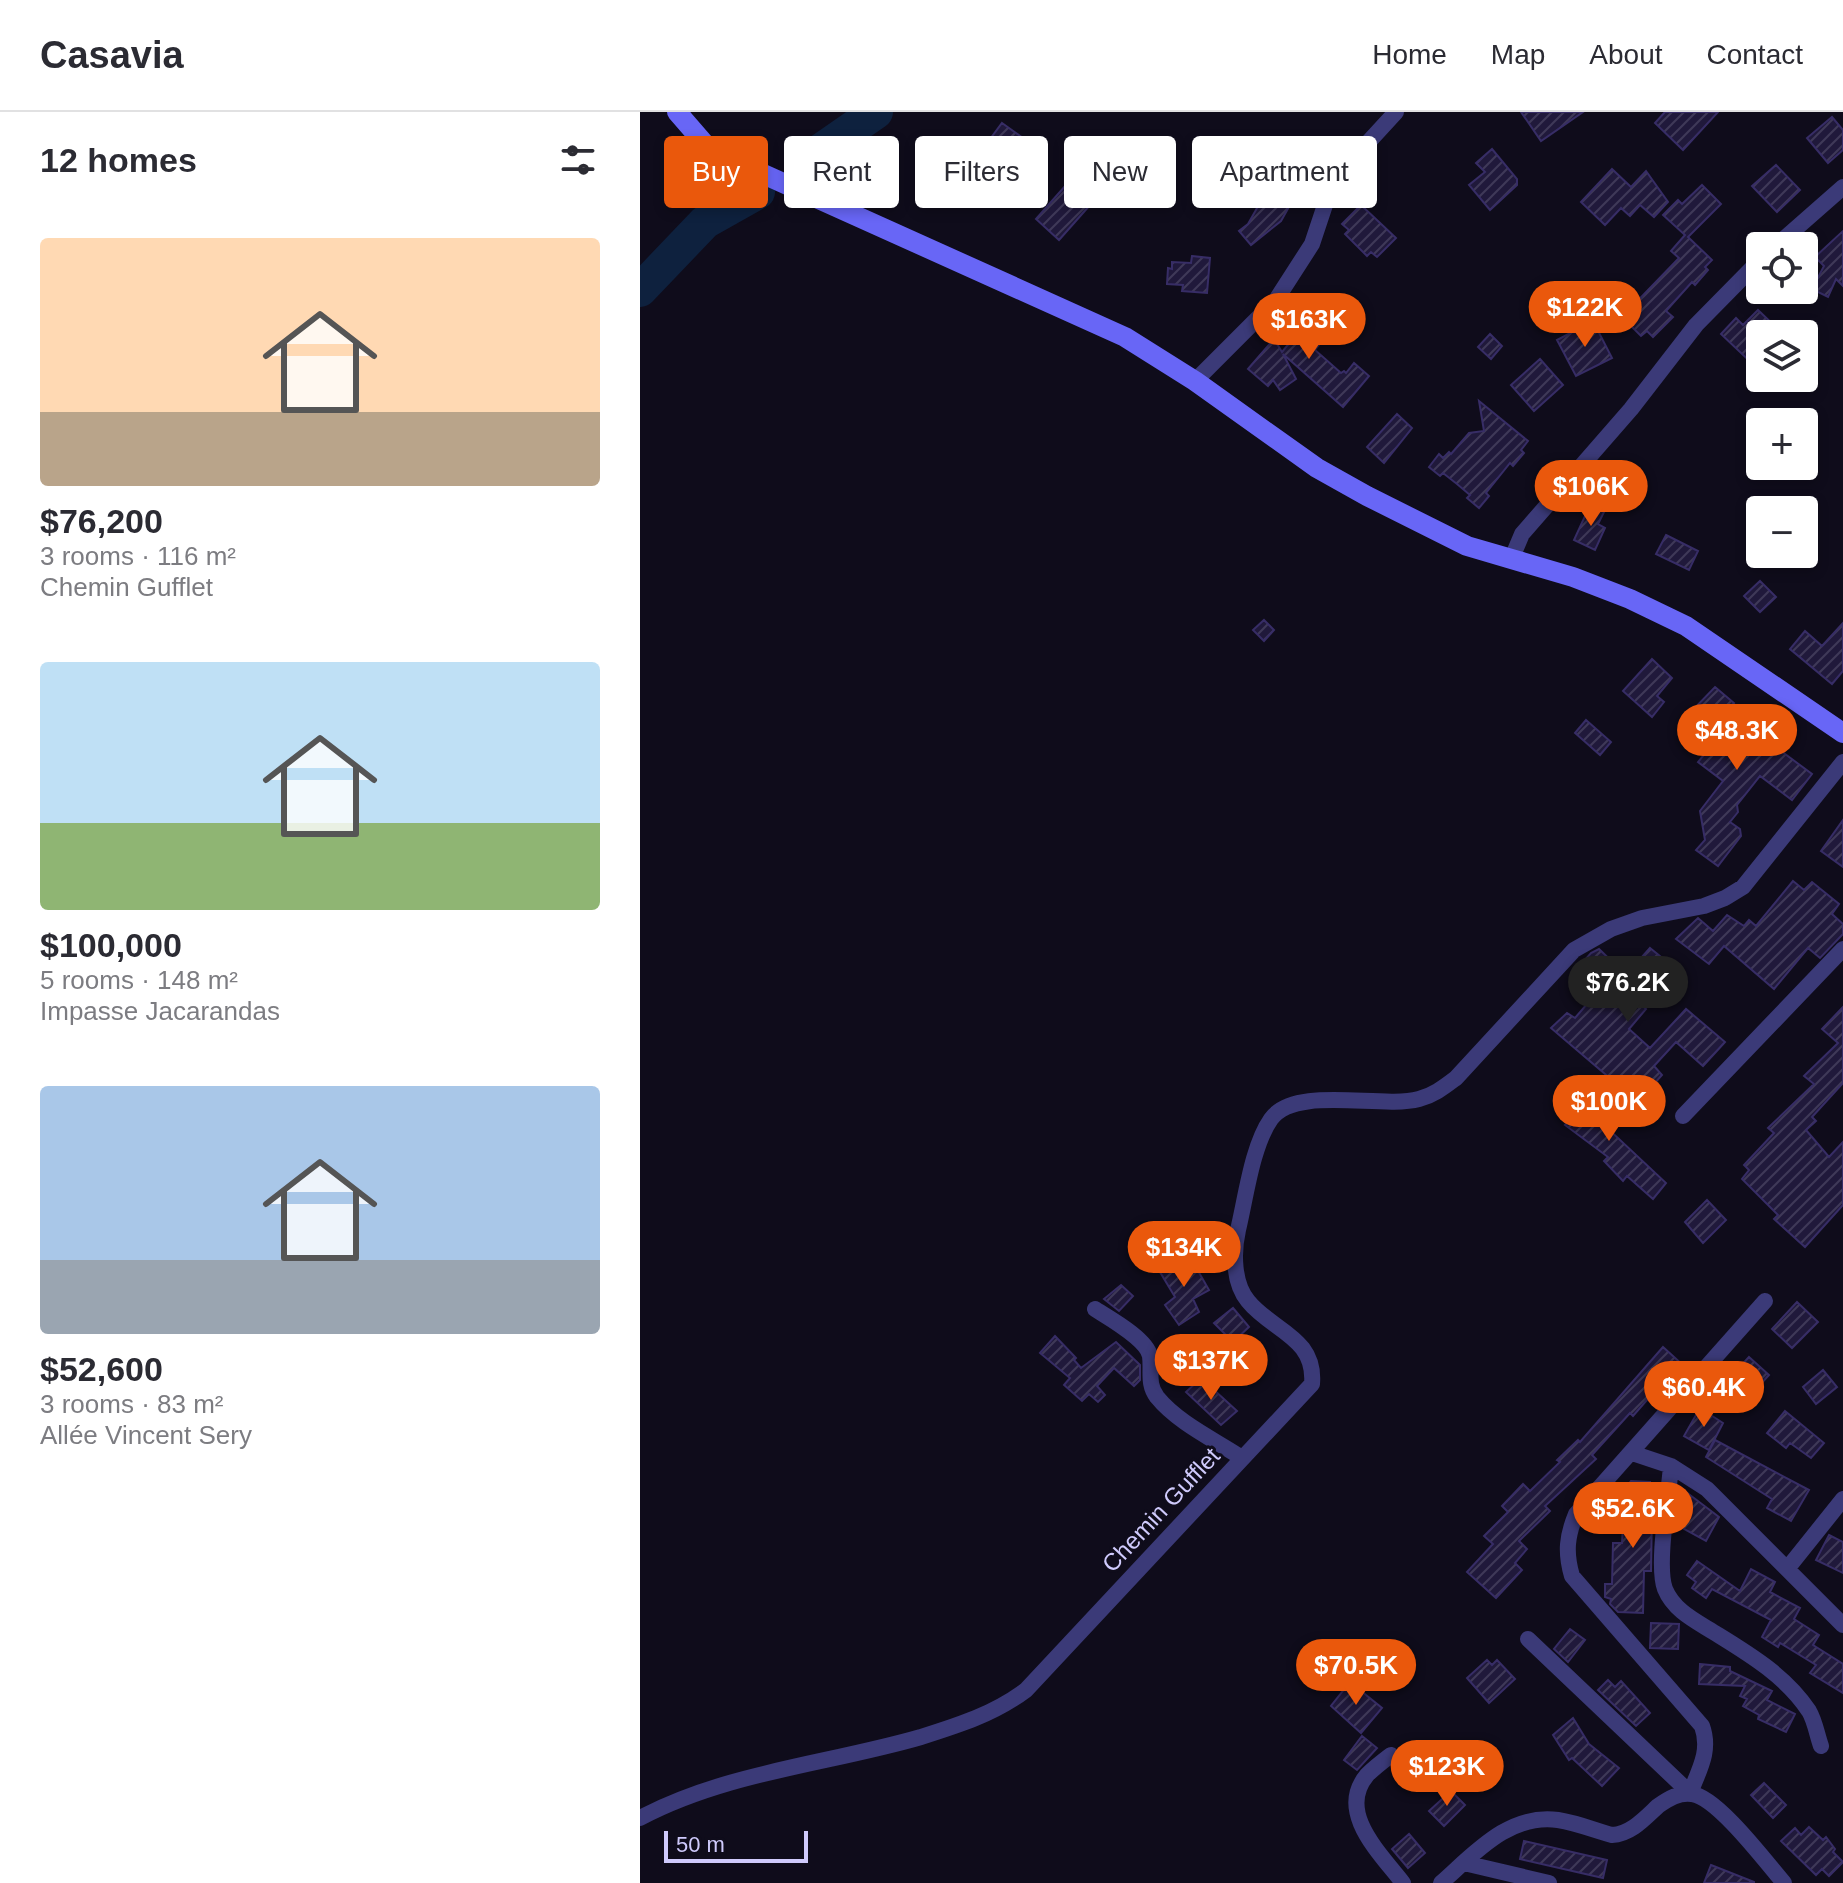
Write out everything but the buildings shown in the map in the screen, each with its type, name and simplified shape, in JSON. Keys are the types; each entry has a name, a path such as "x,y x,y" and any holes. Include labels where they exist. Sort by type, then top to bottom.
{"main road":[{"path":"677,112 710,150 1125,337 1195,381 1317,468 1467,546 1587,582 1686,626 1840,724"}],"street":[{"path":"1195,381 1276,300 1312,244 1329,193 1340,173 1396,112"},
{"path":"1792,232 1843,187"},
{"path":"1511,560 1522,534 1631,409 1696,325 1746,274"},
{"name":"Chemin Gufflet","path":"640,1818 705,1790 891,1745 985,1716 1026,1690 1312,1384 1313,1368 1308,1354 1248,1302 1239,1285 1237,1237 1259,1145 1271,1118 1281,1109 1294,1104 1322,1100 1401,1102 1437,1093 1456,1078 1574,950 1621,925 1704,906 1743,887 1843,762"},
{"path":"1683,1116 1843,949"},
{"path":"1690,1793 1706,1754 1702,1726 1572,1576 1567,1558 1568,1535 1576,1514 1765,1301"},
{"path":"1095,1309 1145,1344 1150,1354 1150,1384 1157,1397 1179,1416 1242,1458"},
{"path":"1632,1453 1671,1466 1707,1489 1843,1625"},
{"path":"1671,1466 1663,1567 1665,1587 1684,1614 1758,1660 1792,1689 1811,1713 1821,1746"},
{"path":"1787,1569 1843,1499"},
{"path":"1528,1639 1690,1793"},
{"path":"1391,1755 1366,1776 1355,1800 1356,1815 1403,1883"},
{"path":"1441,1883 1509,1827 1531,1820 1554,1819 1621,1835 1664,1802 1679,1794 1690,1793 1702,1796 1718,1808 1784,1883"},
{"path":"1464,1863 1549,1883"}],"waterway":[{"path":"841,136 876,112"},
{"path":"640,290 705,222 730,208"}]}
